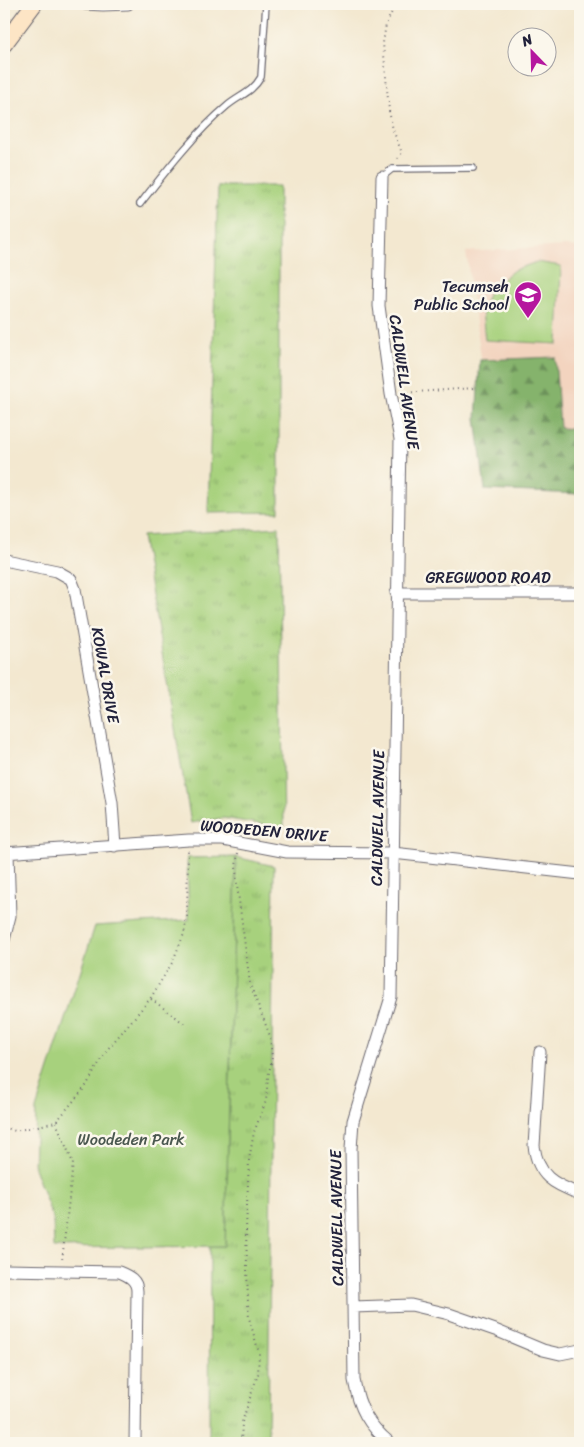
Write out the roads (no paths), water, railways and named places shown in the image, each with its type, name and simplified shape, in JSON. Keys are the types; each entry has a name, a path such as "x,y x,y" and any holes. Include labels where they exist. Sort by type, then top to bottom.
{"street":[{"path":"4,44 34,4"},
{"path":"85,4 128,4"},
{"name":"CALDWELL AVENUE","path":"382,178 379,306 391,394 400,439 396,593 391,997 353,1121 351,1149 354,1380 357,1396 365,1415 376,1431 390,1443"},
{"name":"KOWAL DRIVE","path":"4,560 57,571 71,579 75,589 112,803 115,846"},
{"name":"GREGWOOD ROAD","path":"396,593 580,593"},
{"name":"WOODEDEN DRIVE","path":"6,853 189,840 223,840 287,852 393,853 580,874"},
{"path":"4,940 10,916 6,853"},
{"path":"540,1052 534,1146 536,1159 542,1172 552,1182 580,1194"},
{"path":"4,1270 120,1272 130,1277 136,1283 135,1443"},
{"path":"353,1306 411,1305 458,1317 543,1350 560,1354 580,1350"}],"lane":[{"path":"140,204 206,127 228,105 244,96 256,85 261,77 266,4"},
{"path":"382,178 392,169 474,168"}],"place":[{"name":"Tecumseh Public School","path":"528,319"}],"park label":[{"name":"Woodeden Park","path":"131,1139"}]}
